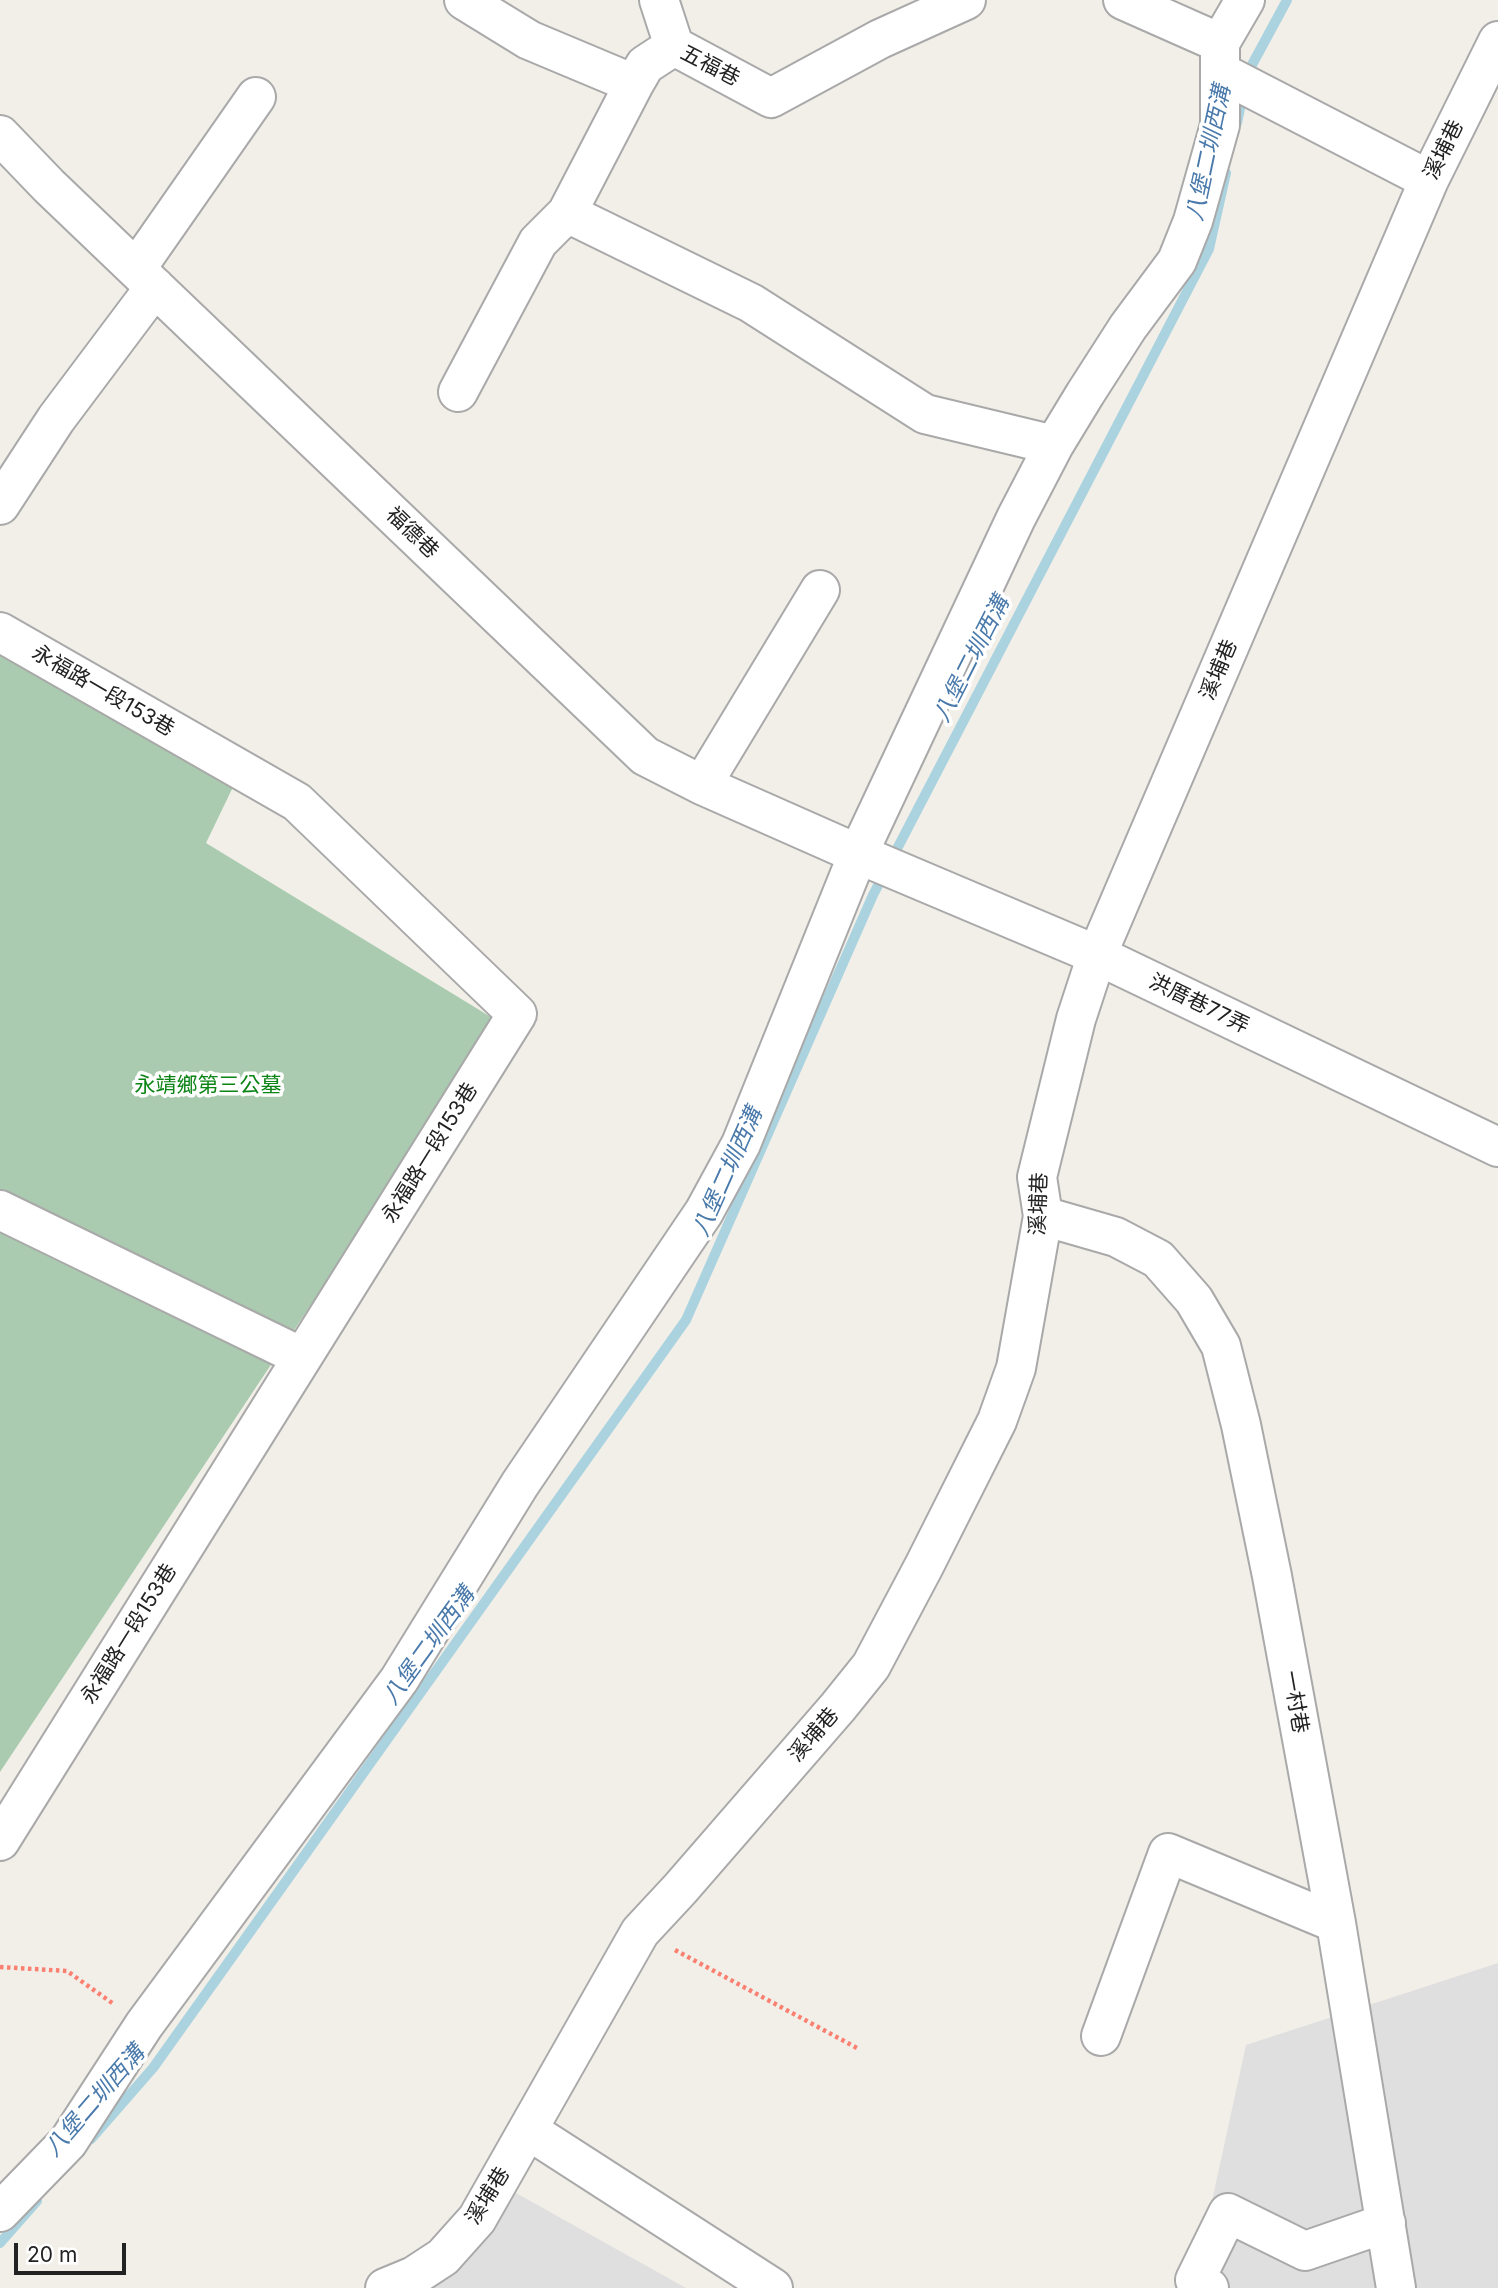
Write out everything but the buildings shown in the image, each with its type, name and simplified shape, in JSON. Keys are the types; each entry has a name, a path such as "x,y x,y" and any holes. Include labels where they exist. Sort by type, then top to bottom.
{"street":[{"path":"464,0 529,40 634,84"},
{"path":"659,0 674,47"},
{"name":"五福巷","path":"458,392 538,242 567,213 645,65 674,47 771,98 880,39 966,0"},
{"path":"1123,0 1429,180"},
{"path":"0,2211 68,2142 144,2025 399,1680 520,1484 704,1212 741,1144 875,862 964,626 1054,445 1128,327 1177,261 1193,221 1220,125 1220,57 1245,0"},
{"name":"溪埔巷","path":"385,2288 414,2276 443,2257 477,2219 640,1932 871,1666 997,1421 1016,1368 1043,1216 1037,1177 1076,1019 1097,955 1429,180 1498,41"},
{"path":"0,505 146,278 256,97"},
{"name":"福德巷","path":"0,135 49,186 645,756 702,785 875,862"},
{"path":"567,213 751,303 925,414 1054,445"},
{"path":"702,785 820,590"},
{"name":"永福路一段153巷","path":"0,632 297,802 517,1014 0,1841"},
{"name":"洪厝巷77弄","path":"875,862 1097,955 1498,1147"},
{"path":"0,1210 302,1357"},
{"name":"一村巷","path":"1043,1216 1116,1237 1158,1259 1194,1300 1221,1346 1241,1424 1270,1564 1336,1923 1396,2288"},
{"path":"1101,2036 1168,1853 1336,1923"},
{"path":"528,2130 773,2288"},
{"path":"1209,2288 1195,2280 1228,2213 1305,2251 1386,2222"}],"path":[{"path":"640,1932 857,2048"},
{"path":"0,1967 67,1971 144,2025"}],"shaded area":[{"path":"1498,1963 1498,2288 1193,2288 1246,2045"},
{"path":"516,2193 686,2288 386,2288"}],"green space":[{"name":"永靖鄉第三公墓","path":"0,643 246,760 206,843 499,1022 0,1772"}],"waterway":[{"name":"八堡二圳西溝","path":"1237,123 1247,74 1287,0"},
{"name":"八堡二圳西溝","path":"91,2139 153,2068 686,1320 873,895 1209,249 1226,173"},
{"name":"八堡二圳西溝","path":"0,2243 37,2201"}]}
